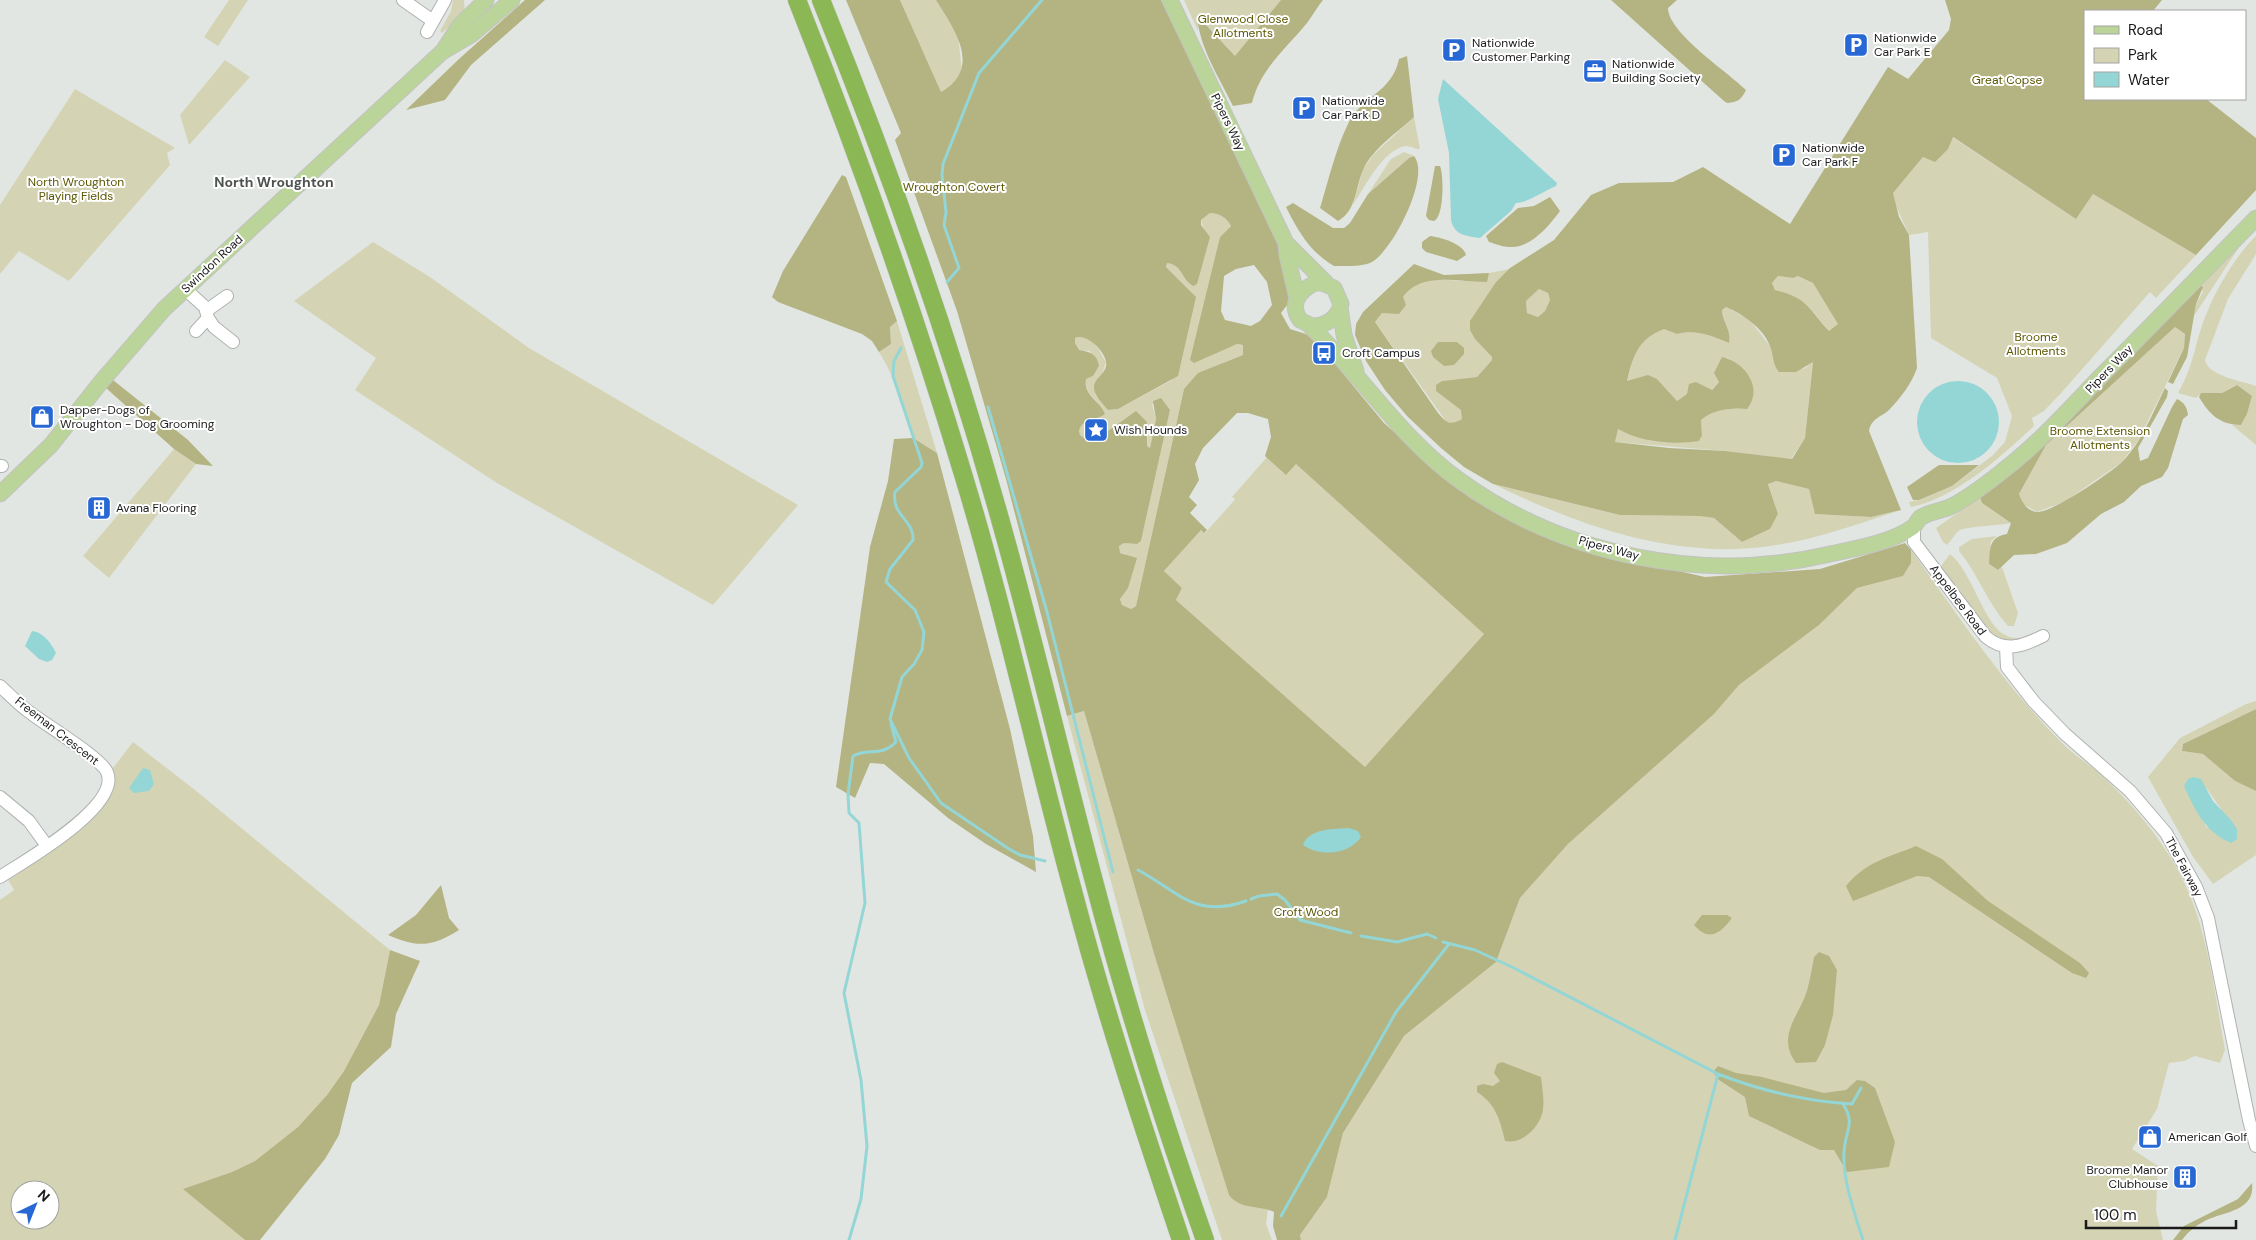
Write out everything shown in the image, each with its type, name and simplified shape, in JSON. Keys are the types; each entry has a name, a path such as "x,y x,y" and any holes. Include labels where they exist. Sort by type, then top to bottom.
{"highway":[{"path":"797,0 887,240 955,448 1000,602 1074,894 1115,1036 1181,1240"},
{"path":"821,0 882,157 968,411 1005,537 1114,955 1169,1135 1205,1240"}],"main road":[{"name":"Swindon Road","path":"0,494 48,448 138,338 185,289 442,52 471,35 512,0"},
{"name":"Pipers Way","path":"1170,0 1286,243 1327,284"},
{"name":"Swindon Road","path":"442,52 460,25 480,2"},
{"name":"Pipers Way","path":"1310,326 1358,375 1405,434 1462,483 1515,515 1564,536 1610,550 1679,564 1753,566 1802,560 1860,547 1914,526 1924,527 1946,514 1950,507 1995,477 2030,448 2256,218"},
{"name":"Pipers Way","path":"1286,243 1287,256 1297,298"},
{"path":"1315,283 1327,284 1336,291 1340,307 1337,315 1330,320 1320,325 1310,326 1302,323 1298,316 1295,309 1297,298 1315,283"},
{"name":"Pipers Way","path":"1340,307 1344,335 1358,375"}],"street":[{"path":"403,0 433,20"},
{"path":"427,32 445,0"},
{"path":"480,2 493,17"},
{"path":"185,289 233,342"},
{"path":"196,331 207,315 226,296"},
{"name":"Appelbee Road","path":"1914,526 1914,542 1928,561 1986,637 2006,647"},
{"path":"2006,647 2025,644 2043,636"},
{"name":"The Fairway","path":"2006,647 2006,664 2024,690 2052,722 2147,809 2166,833 2196,887 2208,918 2250,1127 2256,1146"},
{"name":"Freeman Crescent","path":"0,686 27,710 67,737 103,766 108,774 105,789 91,812 71,831 0,877"},
{"path":"0,797 29,821 47,846"}],"green space":[{"path":"229,0 248,0 218,46 204,37"},
{"path":"453,0 464,0 464,12 459,20 442,33 440,31 451,11"},
{"path":"525,0 545,0 471,65 445,100 406,110 459,59"},
{"name":"Croft Wood","path":"846,0 900,0 941,92 954,82 960,72 963,60 957,36 936,0 1161,0 1256,192 1285,261 1291,300 1281,313 1290,329 1312,336 1384,423 1469,497 1576,548 1705,577 1820,569 1905,543 1911,550 1911,563 1903,576 1857,588 1819,625 1739,685 1714,714 1568,844 1520,898 1496,962 1404,1036 1343,1133 1327,1197 1300,1235 1301,1240 1277,1240 1273,1226 1274,1212 1244,1205 1229,1195 1155,957 1084,711 1067,716 1006,479 957,311 895,140 901,133","holes":["1210,213 1213,213 1225,218 1231,226 1220,237 1190,360 1194,363 1237,344 1243,345 1243,355 1198,373 1184,389 1136,606 1131,609 1122,605 1120,599 1128,588 1137,558 1120,553 1119,546 1124,543 1137,544 1141,541 1170,410 1161,398 1153,401 1156,419 1150,448 1147,446 1147,422 1136,411 1108,431 1101,439 1089,442 1080,435 1081,427 1086,422 1105,414 1087,390 1086,385 1086,379 1093,376 1099,366 1093,354 1079,350 1075,343 1075,338 1080,337 1091,341 1104,356 1106,366 1104,372 1094,383 1094,389 1108,410 1118,409 1178,376 1196,297 1166,267 1167,263 1176,266 1189,283 1193,286 1197,284 1210,237 1201,225 1201,220","1254,265 1267,282 1272,305 1260,321 1251,326 1225,320 1221,311 1224,276 1236,269","1237,413 1248,413 1268,419 1271,437 1265,456 1286,475 1296,464 1484,634 1365,767 1176,600 1182,588 1164,571 1201,530 1204,533 1207,530 1190,513 1197,505 1189,497 1199,480 1195,464 1203,448"]},
{"path":"900,0 936,0 958,35 962,71 952,86 941,92"},
{"name":"Glenwood Close Allotments","path":"1184,0 1302,0 1235,56 1198,15 1198,31"},
{"path":"1281,0 1323,0 1307,23 1268,69 1261,80 1252,103 1233,106 1206,50 1197,15 1235,56"},
{"path":"1611,0 1677,0 1668,8 1671,18 1678,29 1700,52 1746,90 1739,100 1727,103 1724,101"},
{"name":"Great Copse","path":"1945,0 2162,0 2154,10 2084,10 2084,100 2207,100 2256,138 2256,190 2196,255 2093,194 2076,219 1953,137 1948,149 1935,162 1923,157 1893,193 1899,217 1909,235 1917,368 1902,395 1890,409 1874,420 1869,431 1901,510 1871,517 1815,514 1809,489 1776,481 1768,484 1778,514 1770,529 1742,542 1714,518 1699,516 1620,515 1493,484 1464,467 1407,416 1385,390 1366,361 1355,335 1356,324 1363,312 1414,264 1444,275 1489,273 1487,282 1441,280 1420,284 1403,297 1406,305 1399,314 1382,313 1375,322 1438,413 1451,423 1462,419 1461,410 1436,391 1436,385 1442,381 1477,377 1492,360 1492,357 1475,339 1470,330 1470,321 1496,282 1510,268 1554,240 1591,195 1619,183 1673,182 1703,167 1790,224 1888,67 1908,79 1949,30 1951,19","holes":["1778,276 1793,278 1798,276 1813,283 1838,324 1829,331 1801,300 1775,290 1772,283","1539,289 1548,293 1550,300 1545,311 1538,317 1527,313 1526,301","1726,307 1746,318 1763,333 1770,346 1775,366 1779,372 1796,372 1813,362 1805,438 1792,459 1725,451 1669,448 1615,442 1618,429 1647,440 1678,443 1699,441 1702,435 1701,420 1722,410 1747,409 1754,393 1750,377 1738,364 1722,357 1714,373 1719,382 1712,390 1696,382 1689,384 1687,394 1677,401 1657,379 1648,375 1627,381 1634,356 1642,343 1664,329 1677,334 1691,332 1704,334 1729,343 1730,338 1722,310"]},
{"path":"1407,56 1414,117 1386,141 1367,162 1360,177 1352,205 1349,211 1338,221 1320,208 1344,133 1360,107 1390,80 1399,59"},
{"path":"225,60 250,77 189,145 180,115"},
{"name":"North Wroughton Playing Fields","path":"75,89 175,148 167,153 170,165 69,281 19,251 0,274 0,205"},
{"path":"1414,117 1420,149 1406,146 1398,148 1390,154 1375,170 1353,205 1363,169 1373,155"},
{"name":"Broome Allotments","path":"1952,137 2076,219 2093,194 2196,255 2156,298 2150,292 2062,392 2044,411 2032,418 2034,426 2008,450 1977,474 1945,495 1911,507 1909,502 1919,500 1952,486 1992,456 2005,442 2012,416 1997,378 1931,338 1928,232 1909,235 1893,199 1893,193 1923,157"},
{"path":"1404,152 1414,156 1409,158 1368,194 1391,159"},
{"path":"1414,156 1418,166 1418,179 1414,195 1399,228 1381,255 1368,264 1334,266 1311,248 1286,207 1293,203 1333,228 1344,228 1350,223 1368,194 1409,158"},
{"path":"1435,166 1440,166 1442,186 1440,212 1434,221 1429,220 1426,216"},
{"path":"842,175 846,177 897,321 890,327 891,344 879,352 872,341 862,334 778,302 772,297 783,271"},
{"path":"1550,197 1560,211 1545,230 1517,247 1502,246 1489,242 1486,236 1518,208 1534,206"},
{"path":"1210,213 1222,217 1231,226 1220,237 1194,362 1237,344 1243,345 1243,355 1225,362 1184,389 1136,606 1131,609 1122,605 1120,599 1124,591 1126,554 1120,553 1119,546 1124,543 1137,544 1141,541 1170,410 1152,404 1156,419 1150,448 1147,446 1148,433 1108,431 1101,439 1089,442 1080,435 1080,427 1086,422 1105,414 1090,394 1086,385 1086,379 1093,376 1099,366 1090,351 1079,350 1075,343 1075,338 1080,336 1090,339 1106,362 1102,374 1094,383 1096,396 1108,410 1118,409 1172,380 1193,294 1166,267 1167,263 1176,266 1185,278 1204,230 1201,220"},
{"path":"1430,236 1456,244 1466,255 1457,261 1426,252 1422,248 1422,242"},
{"path":"2256,236 2256,254 2228,299 2205,360 2207,366 2219,374 2256,386 2256,445 2232,425 2241,425 2247,414 2252,396 2236,385 2222,393 2202,393 2196,398 2178,393 2188,372 2212,301 2235,261"},
{"path":"373,242 430,277 529,348 798,505 713,605 497,483 355,390 376,358 294,301"},
{"path":"2241,244 2194,316 2196,304 2203,292 2200,286"},
{"path":"1510,269 1496,282 1475,339 1492,357 1492,360 1477,377 1442,381 1462,410 1462,419 1452,425 1448,424 1375,322 1382,313 1403,297 1409,288 1428,279 1486,282 1489,273"},
{"path":"1778,276 1793,278 1798,276 1813,283 1839,324 1830,332 1801,300 1775,290 1772,283"},
{"path":"2200,286 2203,287 2196,304 2187,357 2173,384 2168,382 2184,348 2185,334 2175,327 2046,445 2019,494 2027,508 2036,512 2043,511 2080,492 2106,474 2129,454 2146,427 2165,388 2168,391 2167,397 2138,448 2140,461 2148,458 2177,399 2183,403 2188,415 2183,419 2168,468 2162,477 2141,486 2124,502 2101,514 2067,543 2036,554 2014,555 1998,570 1989,564 1992,544 2001,535 2007,534 2011,523 1982,503 1980,497 2022,465"},
{"path":"1539,289 1548,293 1550,300 1545,311 1538,317 1527,313 1526,301"},
{"path":"1726,307 1749,319 1770,346 1804,369 1813,361 1805,438 1791,459 1725,451 1615,442 1617,429 1657,441 1702,435 1701,420 1711,414 1735,408 1747,409 1730,359 1722,357 1719,382 1711,390 1696,382 1687,394 1677,401 1657,379 1627,382 1634,356 1642,343 1655,332 1664,328 1677,334 1691,332 1704,334 1729,343 1730,338 1722,310"},
{"path":"897,321 937,453 913,438 895,383 879,352 891,344 890,327"},
{"name":"Broome Extension Allotments","path":"2175,327 2185,334 2184,348 2139,439 2122,462 2064,502 2037,512 2023,504 2019,494 2046,445"},
{"path":"1438,342 1457,342 1464,348 1464,354 1454,365 1444,366 1433,357 1431,351"},
{"path":"113,380 188,440 213,466 196,464 174,449 106,388"},
{"path":"2237,385 2252,396 2247,414 2241,425 2221,421 2207,409 2199,397 2201,393 2222,393"},
{"path":"913,438 937,453 1010,729 1033,836 1036,872 986,844 948,818 884,764 870,763 855,798 836,787 870,547 888,481 894,439"},
{"path":"174,449 196,464 109,578 83,556"},
{"path":"1267,457 1286,474 1296,464 1484,634 1365,767 1176,600 1182,588 1164,571 1201,530 1205,533 1235,499 1232,497"},
{"path":"1939,465 1979,465 1952,486 1919,500 1913,500 1907,487"},
{"path":"1776,481 1809,489 1816,514 1871,517 1901,510 1836,531 1787,543 1734,549 1698,548 1627,536 1559,513 1493,484 1620,515 1699,516 1714,518 1742,542 1770,529 1778,514 1768,483"},
{"path":"1980,497 1982,503 2011,523 1963,529 1956,533 1947,545 1943,542 1936,528"},
{"path":"1997,536 1991,541 1989,564 1998,570 2002,567 2018,613 2014,626 2008,626 2001,617 1959,551 1959,547 1972,539"},
{"path":"1911,550 1982,649 2019,696 2065,746 2112,785 2144,820 2163,845 2179,872 2197,914 2209,959 2225,1050 2220,1063 2195,1056 2184,1061 2169,1063 2157,1109 2132,1149 2158,1166 2156,1211 2163,1240 1301,1240 1300,1235 1327,1197 1343,1133 1404,1036 1496,962 1520,898 1568,844 1714,714 1739,685 1819,625 1857,588 1903,576 1911,563"},
{"path":"1950,554 1965,573 1985,611 1999,631 2013,638 2030,637 2009,642 1990,633 1941,569 1941,566"},
{"path":"2256,701 2256,709 2183,744 2182,751 2203,754 2235,781 2256,791 2256,855 2213,884 2193,857 2148,777 2180,738 2246,704","holes":["2184,785 2207,789 2221,809 2207,828"]},
{"path":"2256,709 2256,791 2235,781 2203,754 2182,751 2183,744"},
{"path":"1084,711 1155,957 1232,1198 1243,1204 1268,1209 1266,1224 1272,1240 1222,1240 1145,1010 1067,716"},
{"path":"133,742 195,790 390,950 379,1005 344,1071 327,1095 298,1127 255,1161 232,1172 184,1189 245,1240 0,1240 0,900 14,890 7,878 114,784 113,768"},
{"path":"1916,846 1942,859 1988,901 2080,963 2089,973 2086,978 2072,973 1929,877 1917,876 1853,901 1846,886 1862,871 1878,861"},
{"path":"441,885 449,918 459,930 441,940 424,944 408,942 388,935 416,915"},
{"path":"1702,915 1727,915 1732,918 1719,932 1709,934 1699,930 1694,925"},
{"path":"390,950 420,961 396,1014 391,1047 352,1083 339,1135 325,1159 260,1240 245,1240 183,1189 232,1172 255,1161 298,1127 327,1095 344,1071 379,1005"},
{"path":"1819,952 1829,956 1837,970 1833,1015 1825,1045 1816,1062 1796,1063 1790,1053 1789,1035 1791,1026 1807,991 1814,957"},
{"path":"1502,1062 1541,1077 1543,1092 1541,1117 1535,1127 1522,1138 1511,1141 1505,1141 1499,1119 1493,1107 1477,1092 1477,1086 1483,1084 1493,1086 1500,1081 1494,1073 1497,1064"},
{"path":"1718,1066 1736,1073 1762,1077 1824,1093 1846,1090 1857,1080 1865,1081 1875,1088 1895,1142 1889,1167 1847,1172 1834,1150 1820,1150 1749,1116 1745,1097 1719,1080 1713,1072"},
{"path":"2252,1183 2252,1193 2242,1206 2200,1224 2182,1240 2173,1240 2184,1226 2238,1199"}],"water":[{"path":"1443,79 1557,183 1556,186 1536,196 1516,203 1511,211 1480,238 1461,234 1455,229 1451,220 1449,153 1438,99"},
{"path":"1958,381 1974,384 1987,393 1996,406 1999,422 1996,438 1987,451 1974,460 1958,463 1942,460 1929,451 1920,438 1917,422 1920,406 1929,393 1942,384"},
{"path":"32,631 47,639 52,646 56,653 52,660 47,662 39,659 25,646"},
{"path":"143,768 150,770 154,784 149,791 134,793 129,788"},
{"path":"2193,777 2201,779 2213,801 2237,829 2237,839 2231,843 2214,833 2197,812 2184,786 2188,779"},
{"path":"1349,828 1358,831 1361,837 1356,843 1342,851 1318,851 1303,845 1306,839 1316,832"}],"waterway":[{"path":"947,282 959,268 944,225 946,212 942,175 943,164 979,73 1042,0"},
{"path":"901,348 894,361 893,376 922,463 921,467 895,492 896,507 910,527 913,540 890,569 886,582 915,610 924,632 922,650 914,664 902,677 890,719 909,758 941,803 1009,849 1020,855 1045,861"},
{"path":"988,407 1047,612 1113,872"},
{"path":"849,1240 861,1199 867,1146 861,1080 844,993 865,903 859,823 849,813 848,794 853,756 864,752 885,750 896,742 891,724"},
{"path":"1138,870 1188,901 1200,905 1213,907 1228,906 1246,901"},
{"path":"1251,899 1277,894 1285,900 1300,920 1351,933"},
{"path":"1361,936 1397,942 1427,934 1436,938"},
{"path":"1443,942 1475,950 1514,968 1718,1074 1675,1240"},
{"path":"1281,1216 1396,1012 1449,944"},
{"path":"1718,1074 1784,1094 1835,1103 1852,1104 1861,1088"},
{"path":"1843,1104 1849,1117 1849,1128 1844,1152 1845,1173 1863,1240"}],"place":[{"name":"Nationwide Car Park E","path":"1856,45"},
{"name":"Nationwide Customer Parking","path":"1454,50"},
{"name":"Nationwide Building Society","path":"1595,71"},
{"name":"Nationwide Car Park D","path":"1304,108"},
{"name":"Nationwide Car Park F","path":"1784,155"},
{"name":"Croft Campus","path":"1324,353"},
{"name":"Dapper-Dogs of Wroughton - Dog Grooming","path":"42,417"},
{"name":"Wish Hounds","path":"1096,430"},
{"name":"Avana Flooring","path":"99,508"},
{"name":"American Golf","path":"2150,1137"},
{"name":"Broome Manor Clubhouse","path":"2185,1177"}],"district":[{"name":"North Wroughton","path":"274,182"}],"park label":[{"name":"Wroughton Covert","path":"954,187"}]}
